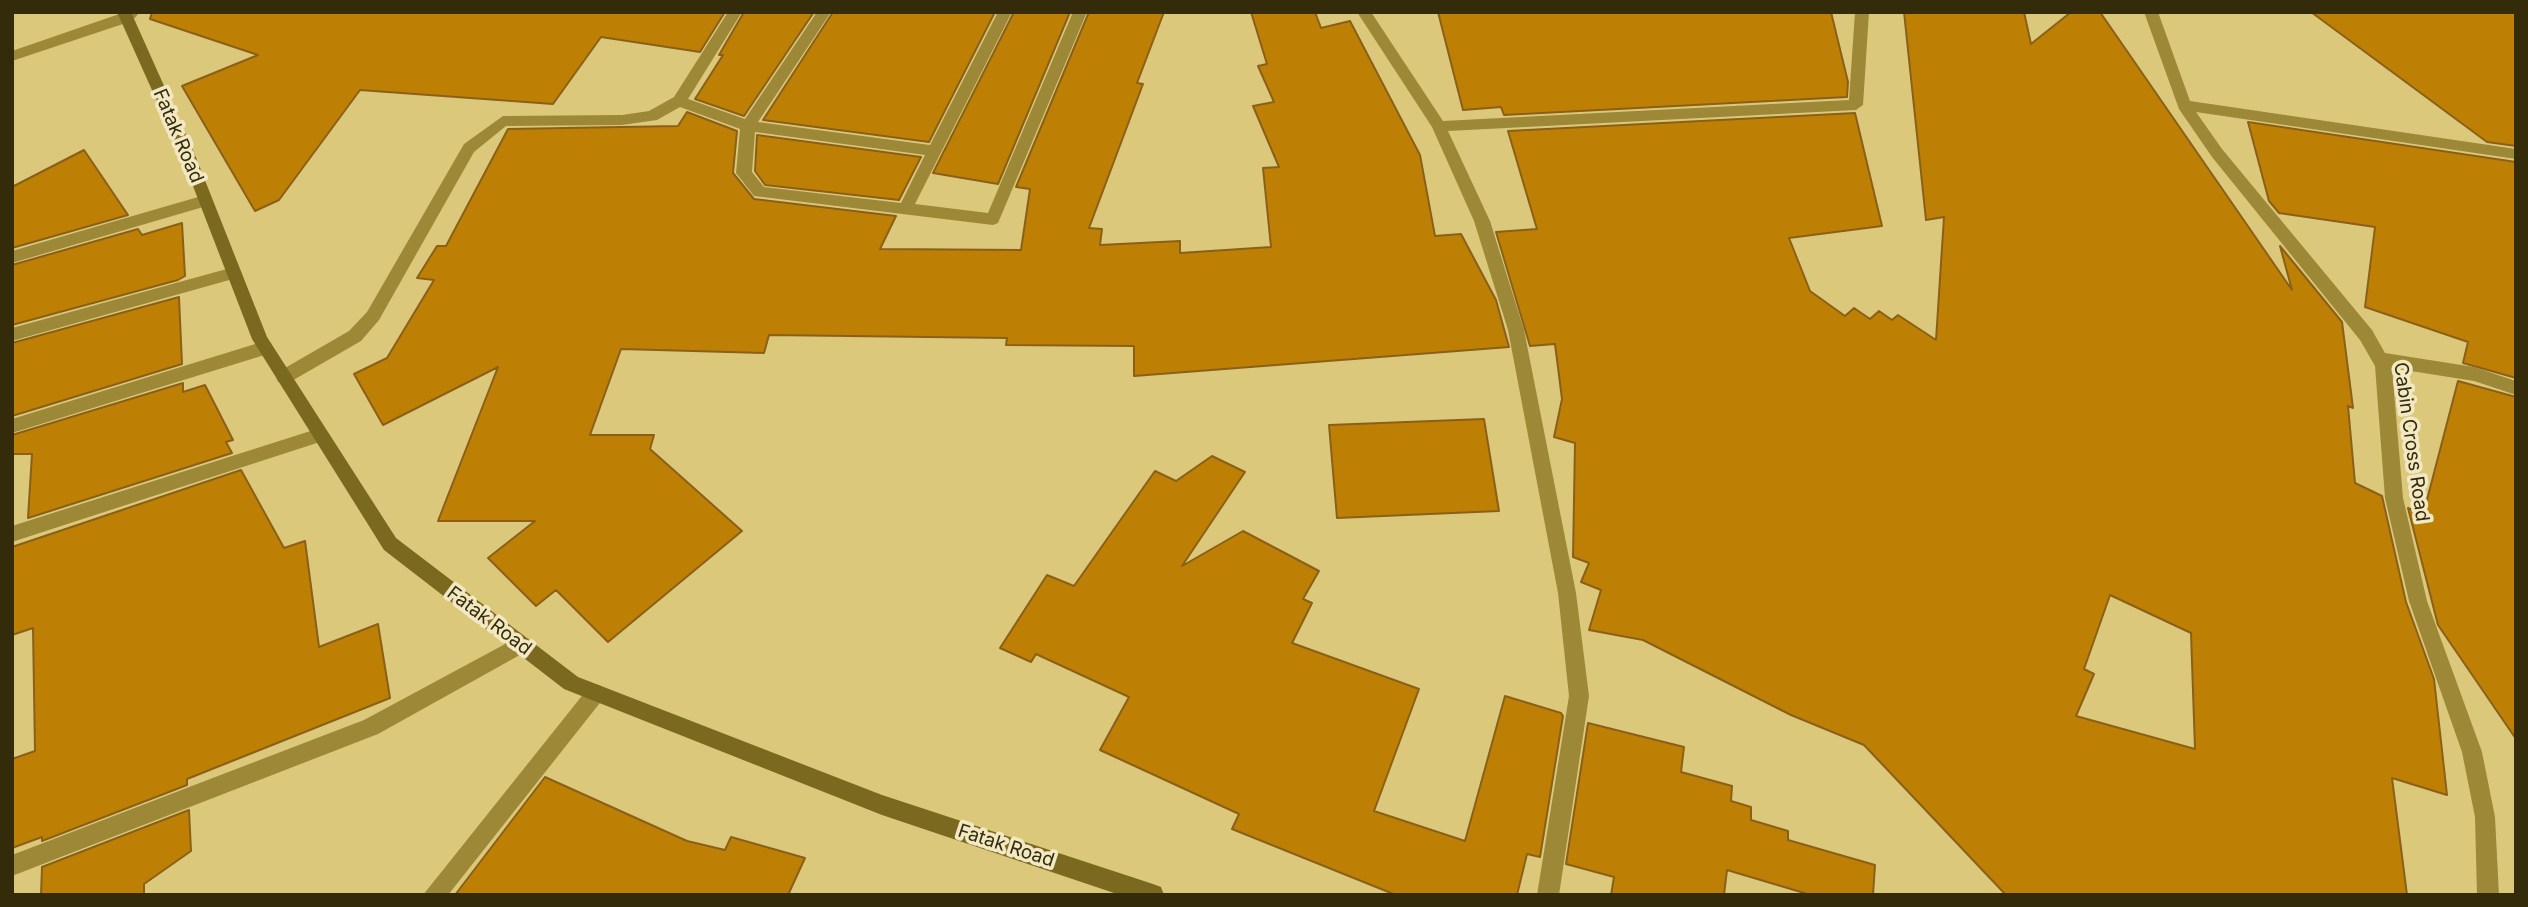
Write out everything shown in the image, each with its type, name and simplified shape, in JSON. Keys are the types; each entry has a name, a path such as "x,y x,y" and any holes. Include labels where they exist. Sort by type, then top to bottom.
{"main road":[{"name":"Fatak Road","path":"128,14 265,348 390,544 571,683 882,805 1153,895"}],"street":[{"path":"284,377 355,336 373,316 468,148 503,121 622,120 652,116 679,101 735,12"},
{"path":"824,12 748,127 744,173 759,192 993,219 1080,12"},
{"path":"905,209 1005,12"},
{"path":"1364,12 1439,126 1482,221 1516,330 1567,593 1578,696 1548,895"},
{"path":"1439,126 1857,105 1862,12"},
{"name":"Cabin Cross Road","path":"2151,12 2184,105 2217,153 2366,335 2383,366 2394,498 2418,601 2472,752 2485,817 2488,895"},
{"path":"12,56 128,14"},
{"path":"679,101 748,127 934,151"},
{"path":"2184,105 2516,154"},
{"path":"12,257 205,201"},
{"path":"12,335 234,273"},
{"path":"12,426 265,348"},
{"path":"2378,359 2474,374 2516,388"},
{"path":"12,534 320,435"},
{"path":"12,866 371,727 520,645"},
{"path":"434,895 596,693"}],"building":[{"path":"152,12 725,12 700,52 601,37 553,104 360,90 279,200 255,211 182,86 258,55 150,19"},
{"path":"744,12 814,12 744,116 695,99 723,55 719,55"},
{"path":"833,12 995,12 929,142 763,120"},
{"path":"1014,12 1070,12 998,184 933,173"},
{"path":"1089,12 1164,12 1137,83 1143,84 1089,228 1102,229 1100,245 1180,241 1180,253 1271,247 1263,168 1279,167 1253,106 1274,102 1258,66 1267,64 1251,12 1315,12 1321,28 1350,21 1420,155 1435,236 1461,234 1496,300 1509,347 1134,376 1134,346 1006,345 1007,338 769,335 764,353 621,349 590,435 654,435 650,449 742,531 608,642 556,590 536,606 488,558 535,521 438,521 498,367 383,425 354,374 387,358 434,280 417,278 437,246 446,246 508,129 678,126 687,112 737,131 733,173 754,199 896,216 880,249 1021,250 1030,189 1016,187"},
{"path":"1438,12 1831,12 1848,82 1847,97 1504,115 1501,107 1463,110"},
{"path":"1904,12 2024,12 2031,44 2071,12 2100,12 2292,290 2280,246 2342,322 2353,408 2348,406 2355,483 2382,496 2406,602 2434,679 2447,795 2392,778 2407,895 2006,895 1864,745 1791,715 1643,640 1589,630 1601,590 1581,582 1589,563 1573,557 1575,443 1554,437 1562,399 1555,344 1530,346 1496,232 1537,229 1508,131 1855,113 1882,226 1789,238 1810,291 1845,316 1854,308 1870,319 1879,311 1892,320 1898,315 1936,340 1944,217 1926,220","holes":["2110,595 2191,633 2195,749 2076,716 2094,674 2084,669"]},
{"path":"2311,12 2516,12 2516,146 2487,142"},
{"path":"2248,122 2516,162 2516,378 2463,363 2468,342 2365,307 2375,227 2279,213 2269,201"},
{"path":"757,135 921,157 899,200 765,185 755,171"},
{"path":"84,150 128,215 12,248 12,187"},
{"path":"182,223 185,276 12,325 12,265 138,229 142,235"},
{"path":"179,297 182,364 12,416 12,343"},
{"path":"2458,381 2516,397 2516,739 2438,625 2408,508 2423,515"},
{"path":"183,383 183,392 205,385 233,440 226,442 232,453 28,518 32,454 12,454 12,435"},
{"path":"1484,419 1499,511 1337,518 1329,425"},
{"path":"1212,456 1245,472 1182,566 1243,531 1319,571 1303,599 1312,603 1292,643 1419,689 1374,811 1465,841 1505,696 1561,713 1563,716 1540,857 1527,854 1517,895 1396,895 1232,829 1239,814 1100,750 1129,697 1036,654 1031,662 1000,648 1047,575 1074,586 1155,471 1176,481"},
{"path":"241,470 284,548 305,541 319,647 378,624 390,698 187,779 187,785 42,841 42,837 12,848 12,759 35,751 33,628 12,635 12,547"},
{"path":"1588,723 1684,747 1681,772 1732,786 1731,801 1751,807 1751,820 1788,831 1788,840 1875,865 1873,895 1811,895 1727,870 1724,895 1611,895 1614,877 1566,864"},
{"path":"545,777 687,841 725,850 731,837 805,858 788,895 455,895"},
{"path":"189,810 191,851 144,884 144,895 41,895 42,867"}]}
